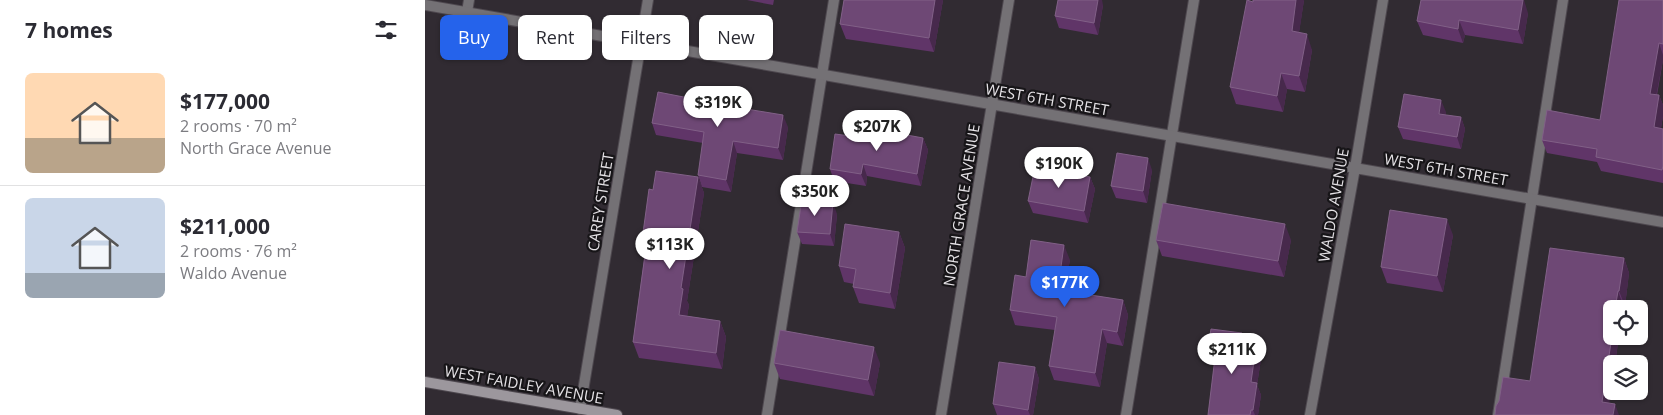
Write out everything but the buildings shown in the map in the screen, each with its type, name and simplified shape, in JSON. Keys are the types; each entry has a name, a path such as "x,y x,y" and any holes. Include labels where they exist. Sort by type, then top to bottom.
{"street":[{"path":"467,12 469,0"},
{"name":"CAREY STREET","path":"646,15 648,0"},
{"path":"767,415 834,0"},
{"name":"NORTH GRACE AVENUE","path":"941,415 1009,0"},
{"path":"1126,415 1194,0"},
{"name":"WALDO AVENUE","path":"1310,415 1355,168 1383,0"},
{"path":"1498,415 1563,0"},
{"name":"WEST 6TH STREET","path":"425,5 602,36"},
{"name":"WEST 6TH STREET","path":"689,51 1663,222"},
{"name":"CAREY STREET","path":"580,409 638,60"},
{"name":"WEST FAIDLEY AVENUE","path":"425,382 617,415"}]}
